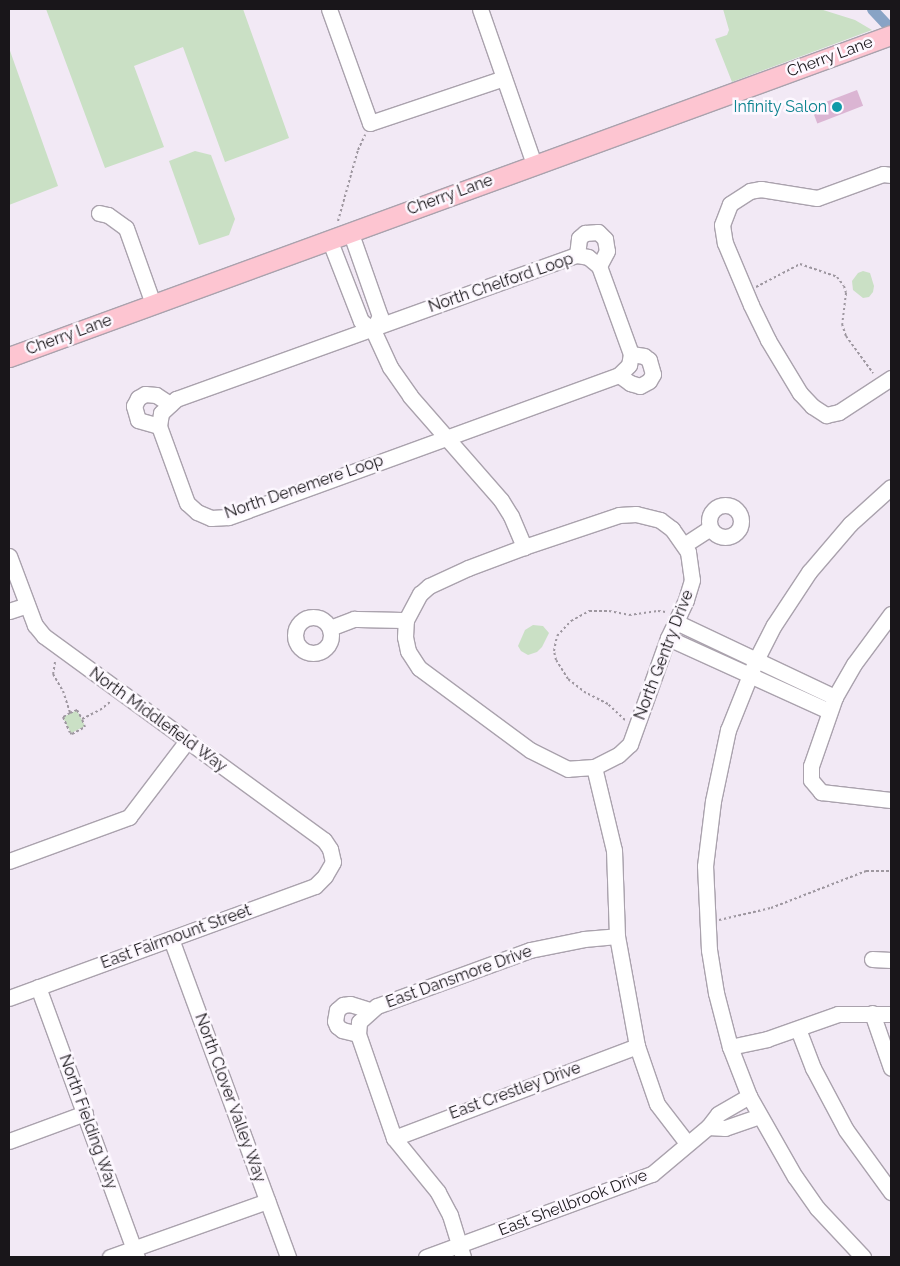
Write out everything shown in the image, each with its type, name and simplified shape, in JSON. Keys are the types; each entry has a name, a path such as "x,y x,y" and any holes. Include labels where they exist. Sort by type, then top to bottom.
{"main road":[{"name":"Cherry Lane","path":"9,357 891,35"}],"street":[{"path":"329,9 370,123 504,78"},
{"path":"480,9 534,164"},
{"path":"891,175 883,174 817,198 761,189 750,191 730,204 722,225 725,243 755,314 800,393 812,406 826,415 839,412 891,378"},
{"path":"99,213 108,215 126,228 153,304"},
{"path":"577,255 579,238 589,232 598,232 605,239 607,251 599,266"},
{"path":"340,235 361,321 373,330 390,367 410,396 501,500 512,516 524,547"},
{"path":"170,404 156,395 145,394 138,398 134,406 138,420 159,426 161,413 176,399 211,385 373,330 380,316 340,235"},
{"name":"North Chelford Loop","path":"373,330 459,295 577,255 588,257 599,266 631,354"},
{"path":"446,436 619,375 629,364 631,354 644,356 649,360 653,374 649,381 640,386 630,384 619,375"},
{"name":"North Denemere Loop","path":"159,426 187,503 197,512 211,518 228,517 446,436"},
{"path":"863,1257 817,1208 795,1177 749,1096 730,1047 716,994 709,950 706,866 713,801 728,730 756,660 774,625 809,572 850,524 891,486"},
{"name":"North Gentry Drive","path":"406,620 420,594 429,586 468,568 524,547 619,515 636,514 660,520 672,529 684,545 691,565 692,580 671,617 668,638 630,744 618,755 594,767"},
{"path":"684,545 710,528"},
{"name":"North Middlefield Way","path":"9,556 35,625 44,636 324,840 330,849 333,862"},
{"path":"9,611 27,605"},
{"path":"891,614 854,664 835,697 811,766 811,780 821,792 891,800"},
{"path":"671,617 835,697"},
{"path":"330,628 354,619 406,620 405,637 408,651 419,668 530,750 568,769 594,767 614,850 617,936 637,1046 657,1104 686,1143"},
{"path":"668,638 829,711"},
{"path":"9,861 129,817 187,741"},
{"name":"East Fairmount Street","path":"9,998 315,886 325,876 333,862"},
{"name":"East Dansmore Drive","path":"358,1034 359,1022 370,1010 530,950 584,938 617,936"},
{"name":"North Clover Valley Way","path":"171,939 288,1257"},
{"path":"872,959 891,960"},
{"name":"North Fielding Way","path":"38,987 136,1253"},
{"path":"370,1010 350,1004 343,1005 337,1010 335,1021 342,1030 358,1034 394,1138 438,1192 450,1215 461,1251"},
{"path":"872,1013 891,1068"},
{"path":"730,1047 767,1039 838,1014 891,1014"},
{"path":"798,1029 812,1068 846,1130 891,1192"},
{"name":"East Crestley Drive","path":"394,1138 637,1046"},
{"name":"East Shellbrook Drive","path":"426,1257 461,1251 652,1174 686,1143 708,1127 718,1114 749,1096"},
{"path":"9,1141 85,1113"},
{"path":"708,1127 725,1128 759,1116"},
{"path":"110,1257 136,1253 267,1201"}],"path":[{"path":"340,235 337,224 358,150 370,123"},
{"path":"753,288 800,264 837,277 844,286 846,293 842,324 846,336 874,375"},
{"path":"626,721 608,704 586,693 568,679 556,660 554,652 557,636 571,620 589,611 609,611 629,615 658,610 671,617"},
{"path":"55,662 53,674 63,691 70,713"},
{"path":"82,719 105,708 111,701"},
{"path":"77,710 85,727 71,734 63,717 70,713 77,710"},
{"path":"719,920 771,908 866,871 891,871"}],"green space":[{"path":"46,9 243,9 289,138 225,162 183,47 134,66 164,147 105,168"},
{"path":"723,9 820,9 855,20 872,30 732,82 715,39 727,35 729,30"},
{"path":"9,48 58,186 9,205"},
{"path":"195,151 211,155 235,219 229,235 199,245 169,161"},
{"path":"863,271 870,273 874,286 873,292 869,297 863,298 853,290 852,281 858,273"},
{"path":"533,625 543,626 549,633 542,647 537,652 528,655 521,651 518,646 525,630"},
{"path":"77,710 85,726 71,733 63,717"}],"building":[{"name":"Infinity Salon","path":"857,90 863,106 817,123 811,108"}],"waterway":[{"path":"872,9 888,26"}],"place":[{"name":"Infinity Salon","path":"837,107"}]}
